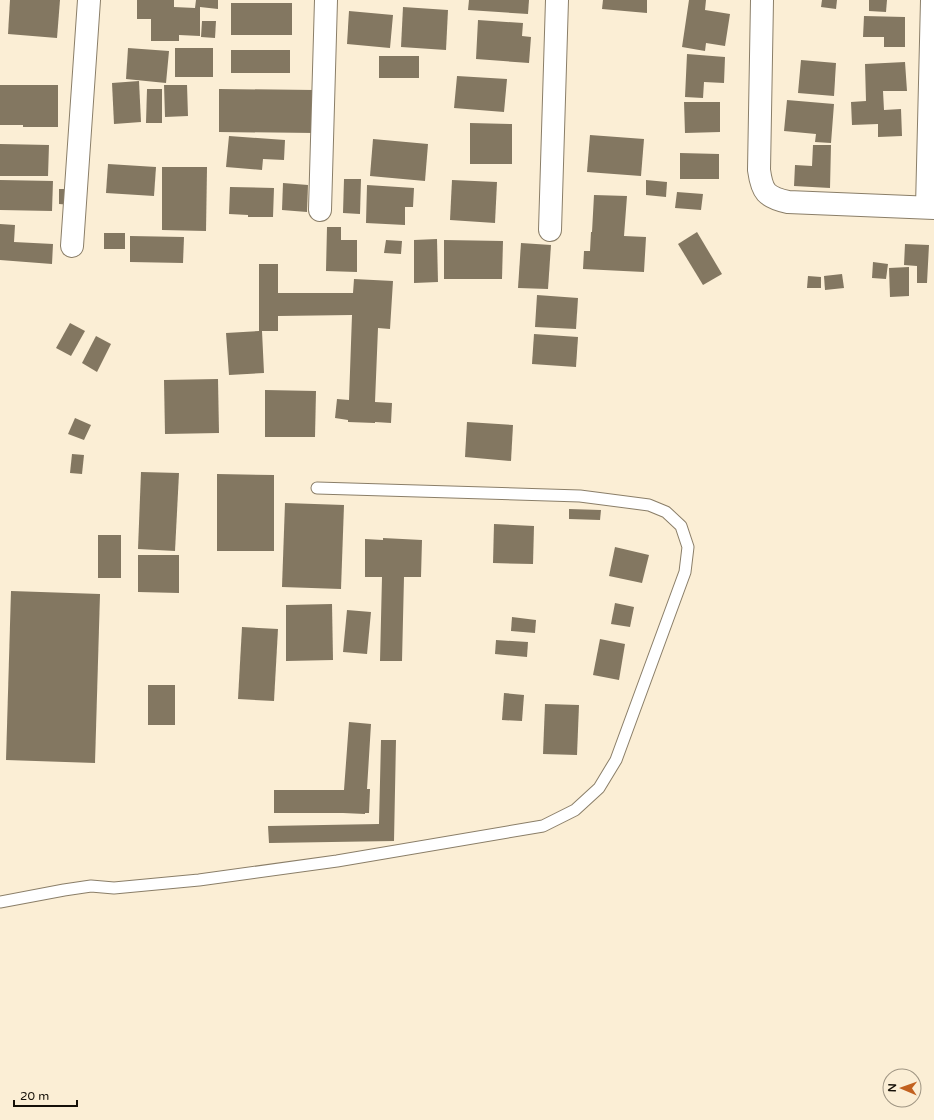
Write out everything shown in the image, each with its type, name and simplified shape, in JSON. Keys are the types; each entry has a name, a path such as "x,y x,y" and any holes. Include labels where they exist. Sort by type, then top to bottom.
{"street":[{"path":"72,246 89,0"},
{"path":"320,210 326,0"},
{"path":"550,230 557,0"},
{"path":"762,0 759,170 763,186 767,193 774,199 788,202 931,207 932,0"}],"lane":[{"path":"0,902 91,886 114,888 237,875 337,861 544,826 575,810 599,788 616,760 684,572 688,547 681,526 666,512 649,505 580,496 317,488"}],"building":[{"path":"10,0 60,0 57,38 8,34"},
{"path":"137,0 174,0 174,7 195,8 196,0 218,0 218,9 200,7 200,36 179,35 179,41 151,41 151,19 137,19"},
{"path":"469,0 529,0 528,14 468,10"},
{"path":"603,0 647,0 647,13 602,9"},
{"path":"689,0 706,0 705,10 730,14 725,46 706,43 705,51 682,47"},
{"path":"822,0 837,0 836,9 821,7"},
{"path":"869,0 887,0 886,12 869,11"},
{"path":"231,3 292,3 292,35 231,35"},
{"path":"403,7 448,10 446,50 401,47"},
{"path":"349,11 393,15 390,48 347,44"},
{"path":"864,16 905,17 905,47 884,47 884,37 863,37"},
{"path":"478,20 523,23 522,36 531,37 529,63 476,59"},
{"path":"202,21 216,21 215,38 201,37"},
{"path":"128,48 169,51 166,83 126,79"},
{"path":"175,48 213,48 213,77 175,77"},
{"path":"231,50 290,50 290,73 231,73"},
{"path":"687,54 725,57 724,83 704,82 703,98 685,97"},
{"path":"379,56 419,56 419,78 379,78"},
{"path":"801,60 836,63 834,96 798,93"},
{"path":"905,62 907,91 883,91 884,110 901,109 902,136 878,137 878,124 852,125 851,102 866,101 865,64"},
{"path":"457,76 507,79 504,112 454,108"},
{"path":"139,81 141,122 114,124 112,83"},
{"path":"0,85 58,85 58,127 23,127 23,125 0,125"},
{"path":"164,85 187,85 188,116 165,117"},
{"path":"147,89 162,89 162,123 146,123"},
{"path":"219,89 314,90 314,133 219,132"},
{"path":"787,100 834,104 831,143 815,142 816,134 784,131"},
{"path":"684,102 720,102 720,132 685,133"},
{"path":"470,123 512,124 512,164 470,164"},
{"path":"590,135 644,139 641,176 587,172"},
{"path":"229,136 285,140 284,160 263,159 262,170 226,167"},
{"path":"373,139 428,144 425,181 370,176"},
{"path":"0,144 49,145 48,176 0,176"},
{"path":"813,145 831,145 830,188 794,186 795,165 812,166"},
{"path":"680,153 719,154 719,179 680,179"},
{"path":"108,164 156,167 154,196 106,193"},
{"path":"162,167 207,167 206,231 162,230"},
{"path":"344,179 361,179 360,214 343,213"},
{"path":"0,180 53,181 52,211 0,210"},
{"path":"452,180 497,182 495,223 450,220"},
{"path":"646,180 667,182 666,197 646,195"},
{"path":"283,183 308,185 307,212 282,210"},
{"path":"367,185 414,188 413,207 405,207 405,225 366,223"},
{"path":"230,187 274,188 273,217 248,217 248,215 229,214"},
{"path":"59,189 73,189 72,205 59,204"},
{"path":"677,192 703,194 701,210 675,208"},
{"path":"594,195 627,196 624,236 646,237 644,272 583,269 584,251 590,251"},
{"path":"0,224 15,225 14,242 53,244 52,264 0,260"},
{"path":"327,227 341,227 341,240 357,240 357,272 326,271"},
{"path":"697,232 722,274 703,285 678,244"},
{"path":"104,233 125,233 125,249 104,249"},
{"path":"130,236 184,237 183,263 130,262"},
{"path":"437,239 438,282 414,283 414,240"},
{"path":"386,240 402,241 401,254 384,253"},
{"path":"444,240 503,241 502,279 444,279"},
{"path":"521,243 551,245 548,289 518,288"},
{"path":"905,244 929,245 927,283 917,283 917,266 904,265"},
{"path":"873,262 888,264 886,279 872,278"},
{"path":"259,264 278,264 278,293 353,293 354,279 393,281 390,329 378,328 375,402 392,403 391,423 348,422 348,420 335,418 337,399 349,400 352,315 278,316 278,331 262,331 264,373 229,375 226,333 259,331"},
{"path":"909,267 909,296 890,297 889,268"},
{"path":"842,274 844,288 825,290 824,276"},
{"path":"808,276 821,277 821,288 807,288"},
{"path":"537,295 578,298 576,329 535,327"},
{"path":"70,323 85,331 71,356 56,348"},
{"path":"534,334 578,337 576,367 532,364"},
{"path":"96,336 111,344 97,372 82,363"},
{"path":"218,379 219,433 165,434 164,380"},
{"path":"265,390 316,391 315,437 265,437"},
{"path":"75,418 91,425 84,440 68,434"},
{"path":"467,422 513,425 511,461 465,457"},
{"path":"72,454 84,455 82,474 70,473"},
{"path":"141,472 179,473 175,551 138,549"},
{"path":"217,474 274,475 274,551 217,551"},
{"path":"285,503 344,505 341,589 282,587"},
{"path":"569,509 601,510 600,520 569,519"},
{"path":"494,524 534,526 533,564 493,563"},
{"path":"98,535 121,535 121,578 98,578"},
{"path":"383,538 422,540 421,577 404,577 402,661 380,661 382,577 365,577 365,539 383,540"},
{"path":"615,547 649,555 642,583 609,576"},
{"path":"138,555 179,555 179,593 138,592"},
{"path":"11,591 100,594 95,763 6,760"},
{"path":"615,603 634,607 630,627 611,624"},
{"path":"332,604 333,660 286,661 286,605"},
{"path":"347,610 371,612 367,654 343,652"},
{"path":"512,617 536,620 535,633 511,631"},
{"path":"242,627 278,629 274,701 238,699"},
{"path":"600,639 625,644 619,680 593,675"},
{"path":"496,640 528,642 527,657 495,654"},
{"path":"148,685 175,685 175,725 148,725"},
{"path":"504,693 524,695 522,721 502,720"},
{"path":"545,704 579,705 577,755 543,754"},
{"path":"349,722 371,724 367,789 370,789 369,813 274,813 274,790 344,790"},
{"path":"381,740 396,740 394,841 269,843 268,826 379,824"}]}
